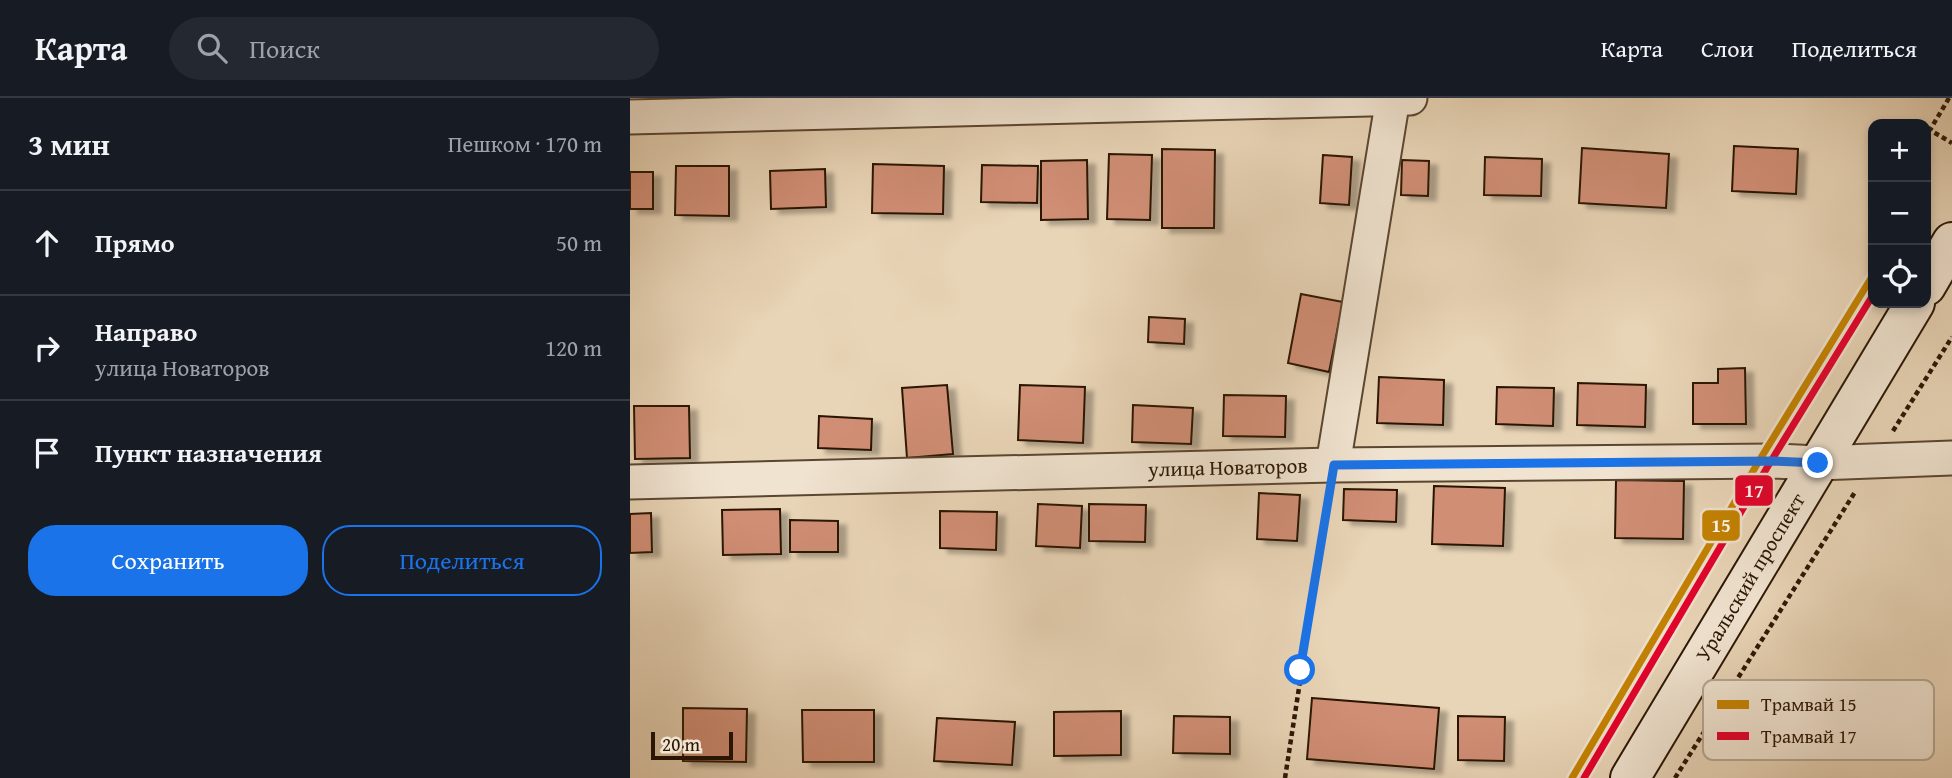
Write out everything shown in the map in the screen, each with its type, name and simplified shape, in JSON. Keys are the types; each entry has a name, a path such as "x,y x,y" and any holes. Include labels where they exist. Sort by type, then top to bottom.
{"main road":[{"path":"1931,278 1952,242"},
{"name":"Уральский проспект","path":"1630,778 1912,308"}],"street":[{"path":"630,117 1410,98"},
{"path":"1334,465 1393,99"},
{"name":"улица Новаторов","path":"630,482 1334,465 1775,461 1818,463 1952,458"}],"path":[{"path":"1950,98 1930,130 1952,143"},
{"path":"1737,680 1952,337"},
{"path":"1285,778 1334,465"},
{"path":"1675,778 1703,733"}],"building":[{"path":"1734,146 1798,149 1796,194 1732,191"},
{"path":"1582,148 1669,154 1666,208 1579,203"},
{"path":"1162,149 1215,150 1214,228 1162,228"},
{"path":"1109,154 1152,155 1150,220 1107,219"},
{"path":"1323,155 1352,157 1349,205 1320,203"},
{"path":"1485,157 1542,159 1541,196 1484,195"},
{"path":"1087,160 1088,219 1041,220 1041,161"},
{"path":"1402,160 1429,161 1428,196 1401,195"},
{"path":"873,164 944,166 943,214 872,213"},
{"path":"982,165 1038,166 1037,203 981,202"},
{"path":"676,166 729,166 729,216 675,215"},
{"path":"825,169 826,207 771,209 770,171"},
{"path":"630,172 653,172 653,209 630,209"},
{"path":"1301,294 1343,302 1329,372 1288,363"},
{"path":"1149,317 1185,319 1184,344 1148,342"},
{"path":"1745,368 1746,424 1693,424 1693,383 1718,383 1718,369"},
{"path":"1379,377 1444,380 1443,425 1377,423"},
{"path":"1578,383 1646,385 1645,427 1577,425"},
{"path":"947,385 953,454 907,458 902,388"},
{"path":"1020,385 1085,387 1083,443 1018,440"},
{"path":"1497,387 1554,388 1553,426 1496,424"},
{"path":"1224,395 1286,396 1285,437 1223,436"},
{"path":"1133,405 1193,408 1191,444 1132,442"},
{"path":"634,406 689,406 690,458 635,459"},
{"path":"819,416 872,419 871,450 818,448"},
{"path":"1616,480 1684,481 1683,539 1615,538"},
{"path":"1434,486 1505,488 1503,546 1432,544"},
{"path":"1344,489 1397,490 1396,522 1343,520"},
{"path":"1259,493 1300,495 1297,541 1257,539"},
{"path":"1038,504 1082,506 1080,548 1036,546"},
{"path":"1089,504 1146,505 1145,542 1089,541"},
{"path":"780,509 781,554 723,555 722,510"},
{"path":"940,511 997,512 996,550 940,548"},
{"path":"651,513 652,552 630,553 630,514"},
{"path":"790,520 838,521 838,552 790,552"},
{"path":"1312,698 1439,708 1434,769 1307,759"},
{"path":"683,708 747,709 746,762 683,761"},
{"path":"802,710 874,710 874,762 803,762"},
{"path":"1121,711 1121,755 1054,756 1054,712"},
{"path":"1174,716 1230,717 1230,754 1173,753"},
{"path":"1458,716 1505,717 1504,761 1458,760"},
{"path":"937,718 1015,722 1012,765 934,761"}],"tram line":[{"name":"15","path":"1572,778 1759,461 1868,283"},
{"name":"17","path":"1584,778 1768,466 1868,303"}],"route":[{"path":"1300,670 1334,465 1775,461 1818,463"}]}
